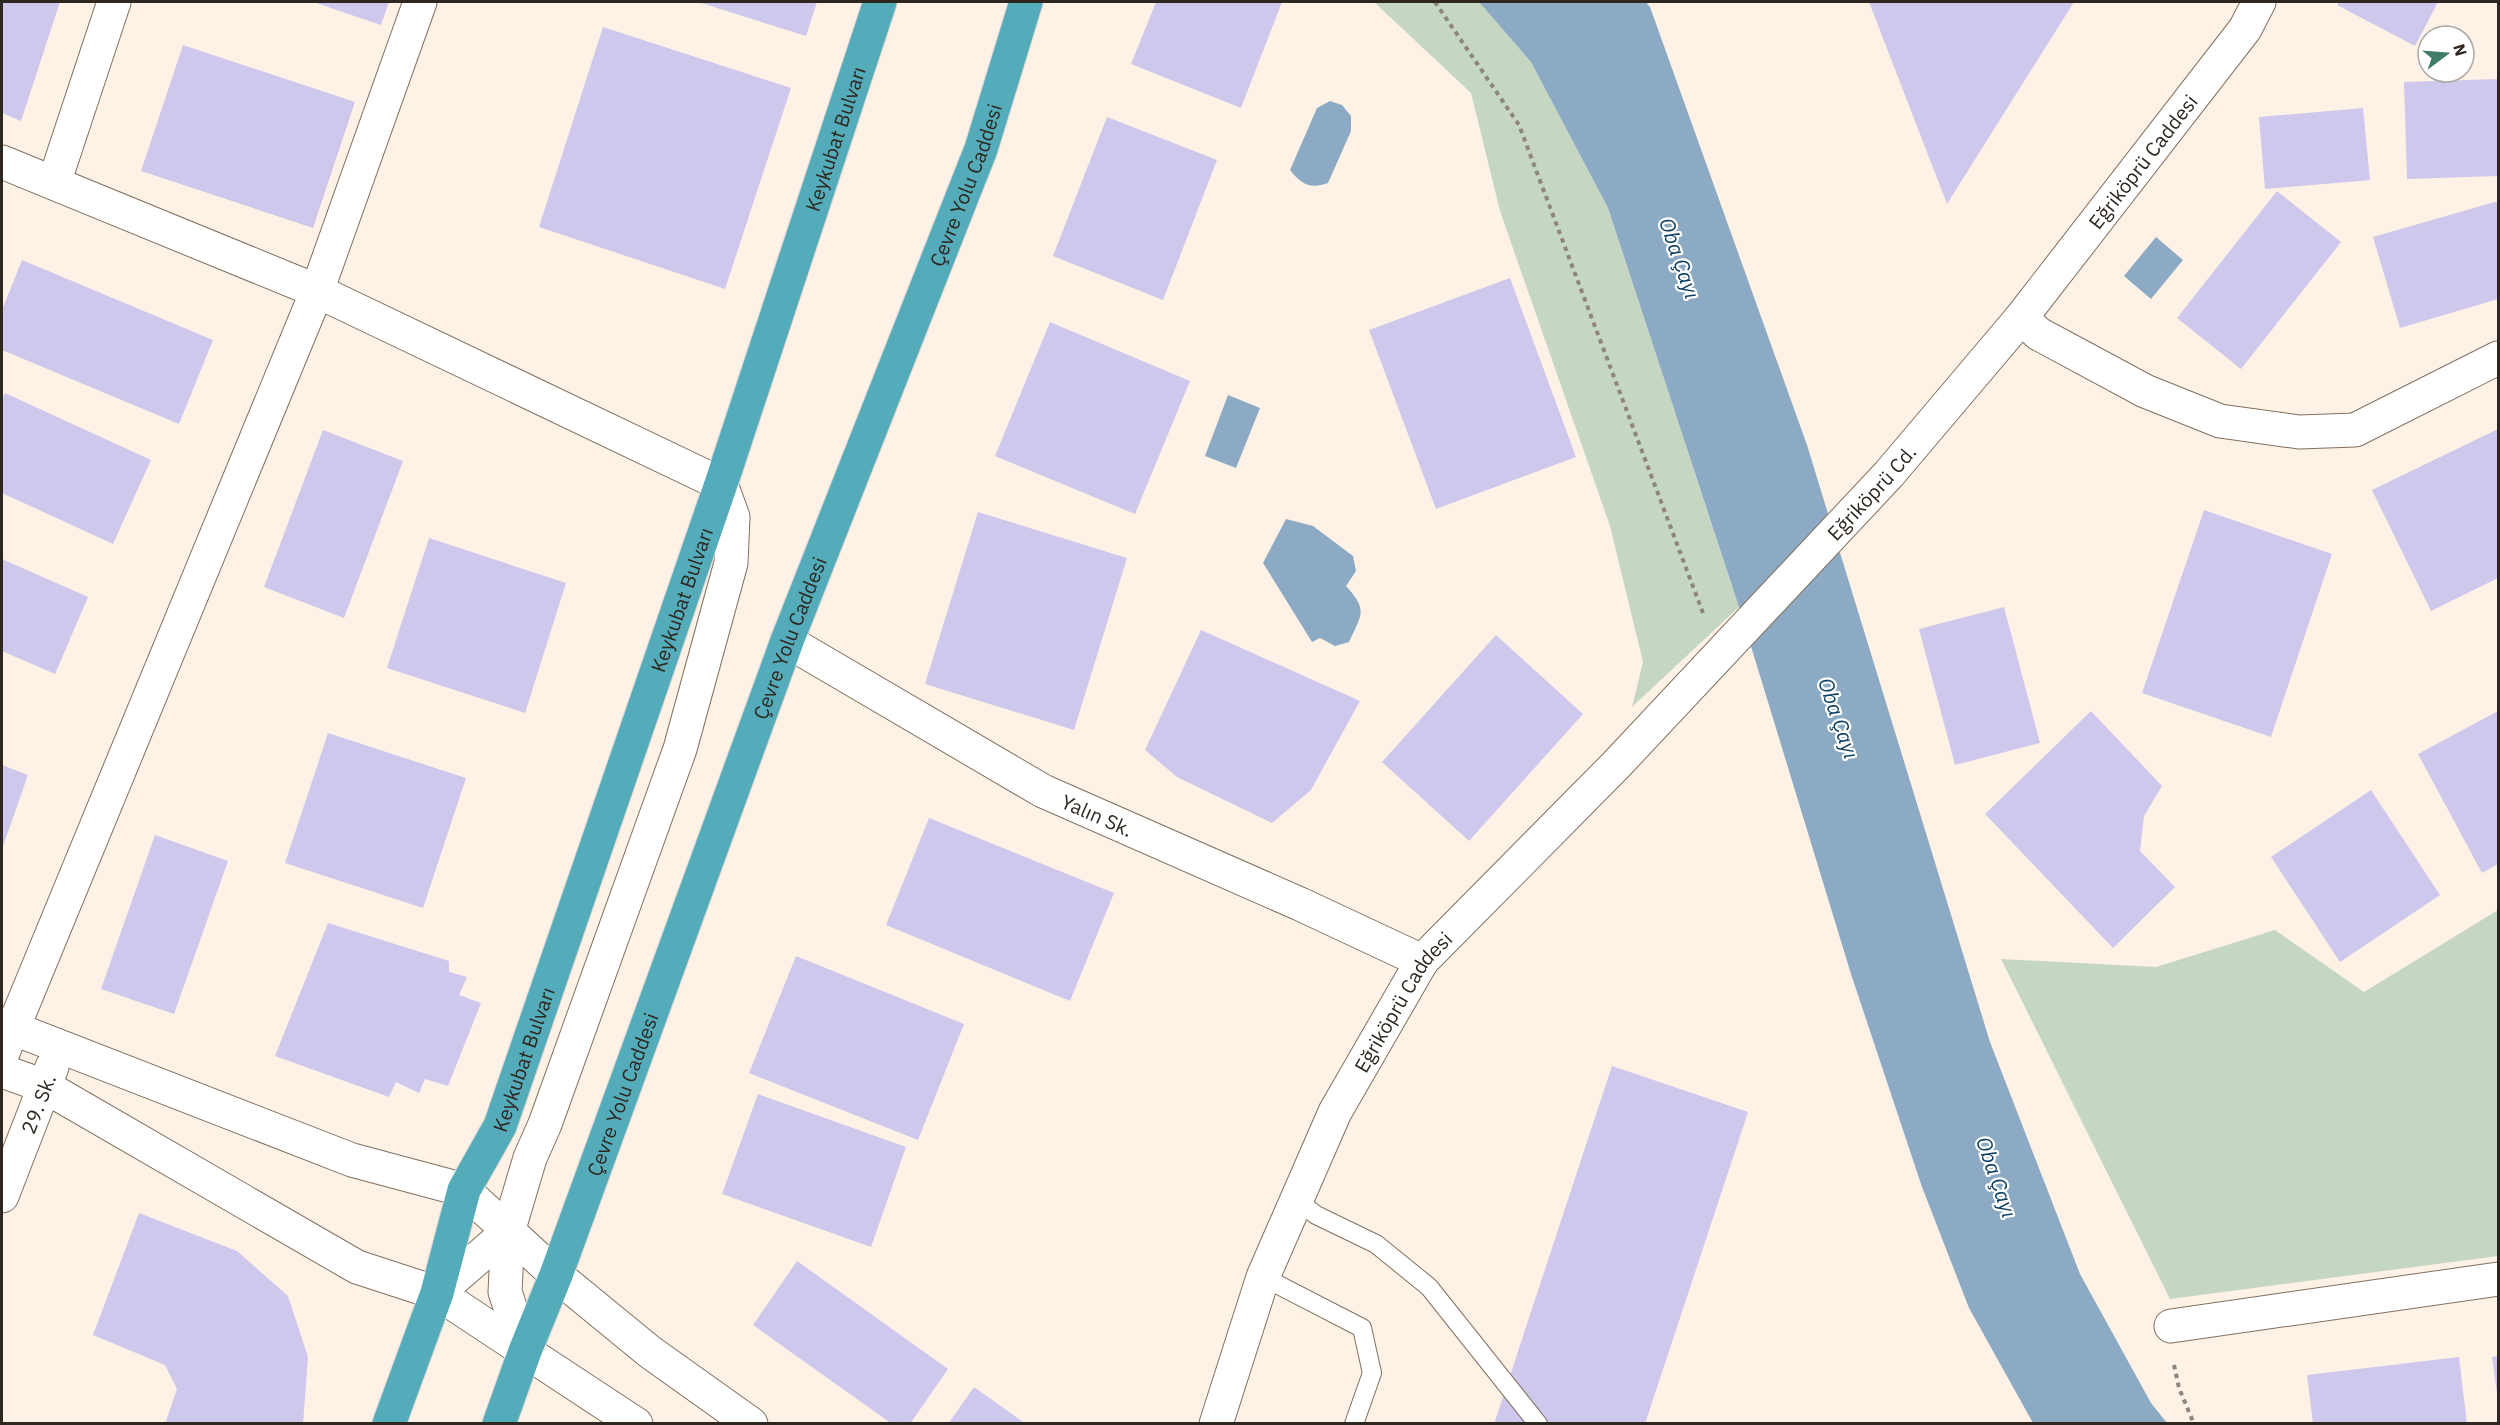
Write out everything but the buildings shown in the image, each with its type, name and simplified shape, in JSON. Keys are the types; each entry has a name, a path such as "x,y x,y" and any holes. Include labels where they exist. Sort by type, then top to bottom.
{"highway":[{"name":"Keykubat Bulvarı","path":"389,1424 437,1293 464,1190 500,1126 721,484 880,2"},
{"name":"Çevre Yolu Caddesi","path":"499,1424 556,1275 787,641 981,149 1026,2"}],"street":[{"path":"54,183 114,2"},
{"path":"420,2 317,291 5,1036 60,1045 352,1160 464,1190 556,1275 650,1352 751,1424"},
{"name":"Eğriköprü Caddesi","path":"2021,318 2245,29 2259,2"},
{"path":"2,162 317,291 721,484 734,517 730,563 680,749 549,1113 530,1158 508,1232 505,1292 525,1351"},
{"path":"2021,318 2039,334 2155,395 2220,421 2299,432 2355,430 2499,358"},
{"name":"Eğriköprü Cd.","path":"1714,660 1889,474 2021,318"},
{"name":"Yalın Sk.","path":"787,641 1043,791 1300,903 1422,961"},
{"name":"Eğriköprü Caddesi","path":"1216,1424 1263,1277 1335,1112 1422,961 1616,765 1714,660"},
{"name":"29. Sk.","path":"2,1196 60,1045"},
{"path":"2,1071 44,1086 357,1267 437,1293 636,1424"},
{"path":"437,1293 508,1232"},
{"path":"2171,1326 2499,1280"}],"lane":[{"path":"1297,1200 1316,1215 1376,1244 1429,1287 1538,1424"},
{"path":"1263,1277 1362,1328 1372,1373 1354,1424"}],"path":[{"path":"1435,2 1519,125 1703,614"},
{"path":"2171,1326 2172,1356 2179,1388 2193,1424"}],"green space":[{"path":"1374,2 1479,2 1531,62 1608,208 1739,607 1632,707 1643,662 1610,526 1500,211 1471,93"},
{"path":"2498,910 2498,1256 2170,1299 2001,959 2156,967 2275,930 2364,992"}],"water":[{"name":"Oba Çayı","path":"1479,2 1646,2 1650,7 1807,445 1990,1042 2080,1274 2151,1403 2167,1423 2033,1423 1969,1308 1922,1187 1851,974 1739,607 1608,208 1531,62"},
{"path":"1330,101 1342,105 1351,116 1351,131 1328,183 1316,186 1298,179 1290,170 1317,108"},
{"path":"2156,237 2183,260 2151,299 2124,276"},
{"path":"1228,395 1260,408 1236,468 1205,456"},
{"path":"1286,519 1313,526 1353,556 1356,571 1346,586 1358,601 1361,612 1349,642 1335,646 1320,638 1312,642 1263,563"}]}
